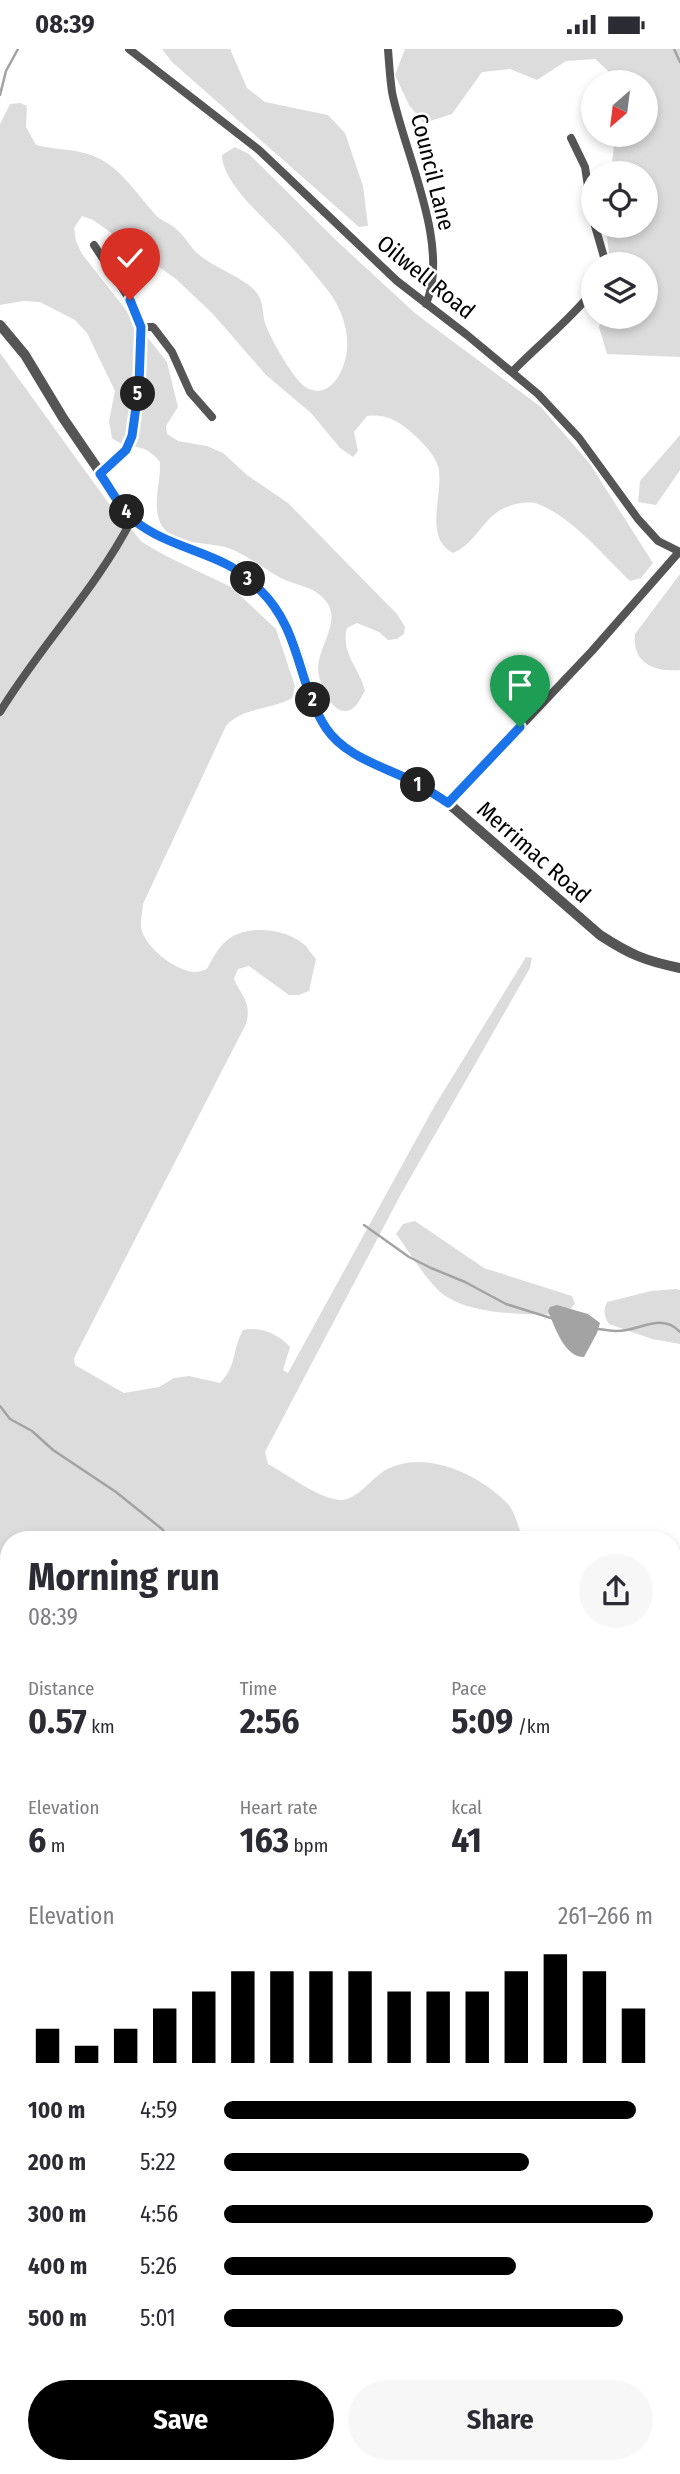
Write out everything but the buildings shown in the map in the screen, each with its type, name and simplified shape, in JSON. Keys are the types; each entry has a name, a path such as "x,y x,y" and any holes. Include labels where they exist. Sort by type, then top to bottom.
{"street":[{"name":"Oilwell Road","path":"129,49 258,150 345,235 397,281 513,371 579,438 638,519 658,541 680,552"},
{"name":"Council Lane","path":"388,49 392,92 429,225 433,259 432,290 426,304"},
{"path":"571,138 582,161"},
{"path":"94,245 130,300 141,327 139,385 132,436 126,450 100,474"},
{"path":"513,371 581,306"},
{"name":"Merrimac Road","path":"0,325 25,355 100,474 132,519 152,533 228,565 264,593 282,618 297,650 316,711 327,730 342,745 448,803 600,935 627,953 646,961 680,968"},
{"path":"141,327 153,327 172,352 190,392 212,417"},
{"path":"0,712 55,632 93,585 114,554 132,519"},
{"path":"448,803 592,651 680,552"}],"shaded area":[{"path":"162,49 230,49 247,88 265,102 328,115 345,133 363,186 368,226 359,227 172,62"},
{"path":"405,49 680,49 680,357 607,354 600,329 658,329 658,252 609,252 607,238 658,238 658,161 612,161 614,147 658,147 658,70 607,70 595,59 566,61 537,80 510,69 482,72 452,114 424,123 409,105 395,75"},
{"path":"20,103 27,106 26,127 36,145 94,156 110,165 124,177 156,215 178,231 196,252 252,288 261,301 268,330 288,367 304,386 321,391 334,382 343,367 347,350 345,324 330,293 229,178 222,155 235,147 249,154 416,314 541,407 590,464 653,563 641,578 630,581 563,518 538,504 528,503 500,510 466,545 453,553 444,546 436,525 438,466 423,443 411,432 391,419 367,416 354,432 358,451 353,457 340,448 311,413 266,375 212,313 176,279 93,220 82,216 74,228 82,254 167,362 178,407 166,426 167,434 178,441 207,446 223,453 247,475 288,503 397,614 405,627 404,634 397,639 388,640 379,632 357,623 347,628 346,645 365,691 352,709 346,711 335,707 323,688 318,667 332,618 325,600 315,592 283,579 231,549 188,541 169,533 162,526 157,509 160,462 141,448 112,438 109,421 115,391 87,333 75,320 40,302 23,301 0,305 0,124 10,104"},
{"path":"0,353 107,501 142,542 231,587 276,629 295,686 292,698 240,715 226,726 143,904 143,935 162,957 188,971 207,969 225,942 233,936 254,930 288,935 306,946 316,959 309,991 299,995 289,995 249,966 238,969 234,979 247,1005 246,1024 74,1358 75,1365 124,1393 159,1387 174,1378 189,1376 220,1383 232,1364 243,1330 256,1329 275,1335 290,1347 283,1370 288,1373 434,1107 526,957 532,958 530,968 401,1194 265,1452 268,1464 313,1491 340,1500 352,1497 384,1471 399,1465 415,1462 448,1467 465,1473 494,1491 512,1511 520,1531 0,1531"},
{"path":"680,435 680,470 656,505 638,502 640,481"},
{"path":"680,574 680,670 662,669 641,659 635,644 635,634"},
{"path":"415,1221 484,1268 572,1296 575,1304 564,1315 520,1314 473,1308 447,1297 426,1277 396,1234 403,1224"},
{"path":"680,1290 680,1344 652,1339 609,1324 606,1318 607,1302 651,1291"},
{"path":"557,1305 588,1314 600,1323 584,1357 571,1352 557,1333 548,1311 550,1307"}],"waterway":[{"path":"0,95 6,71 18,49"},
{"path":"674,49 680,62"},
{"path":"364,1225 409,1257 431,1268 506,1304 554,1319"},
{"path":"595,1329 626,1330 665,1323 680,1332"},
{"path":"0,1406 10,1419 32,1431 53,1450 116,1492 164,1531"}],"route":[{"path":"130,300 141,327 139,385 132,436 126,450 100,474 132,519 152,533 228,565 264,593 282,618 297,650 316,711 327,730 342,745 358,755 415,783 448,803 520,727"}]}
